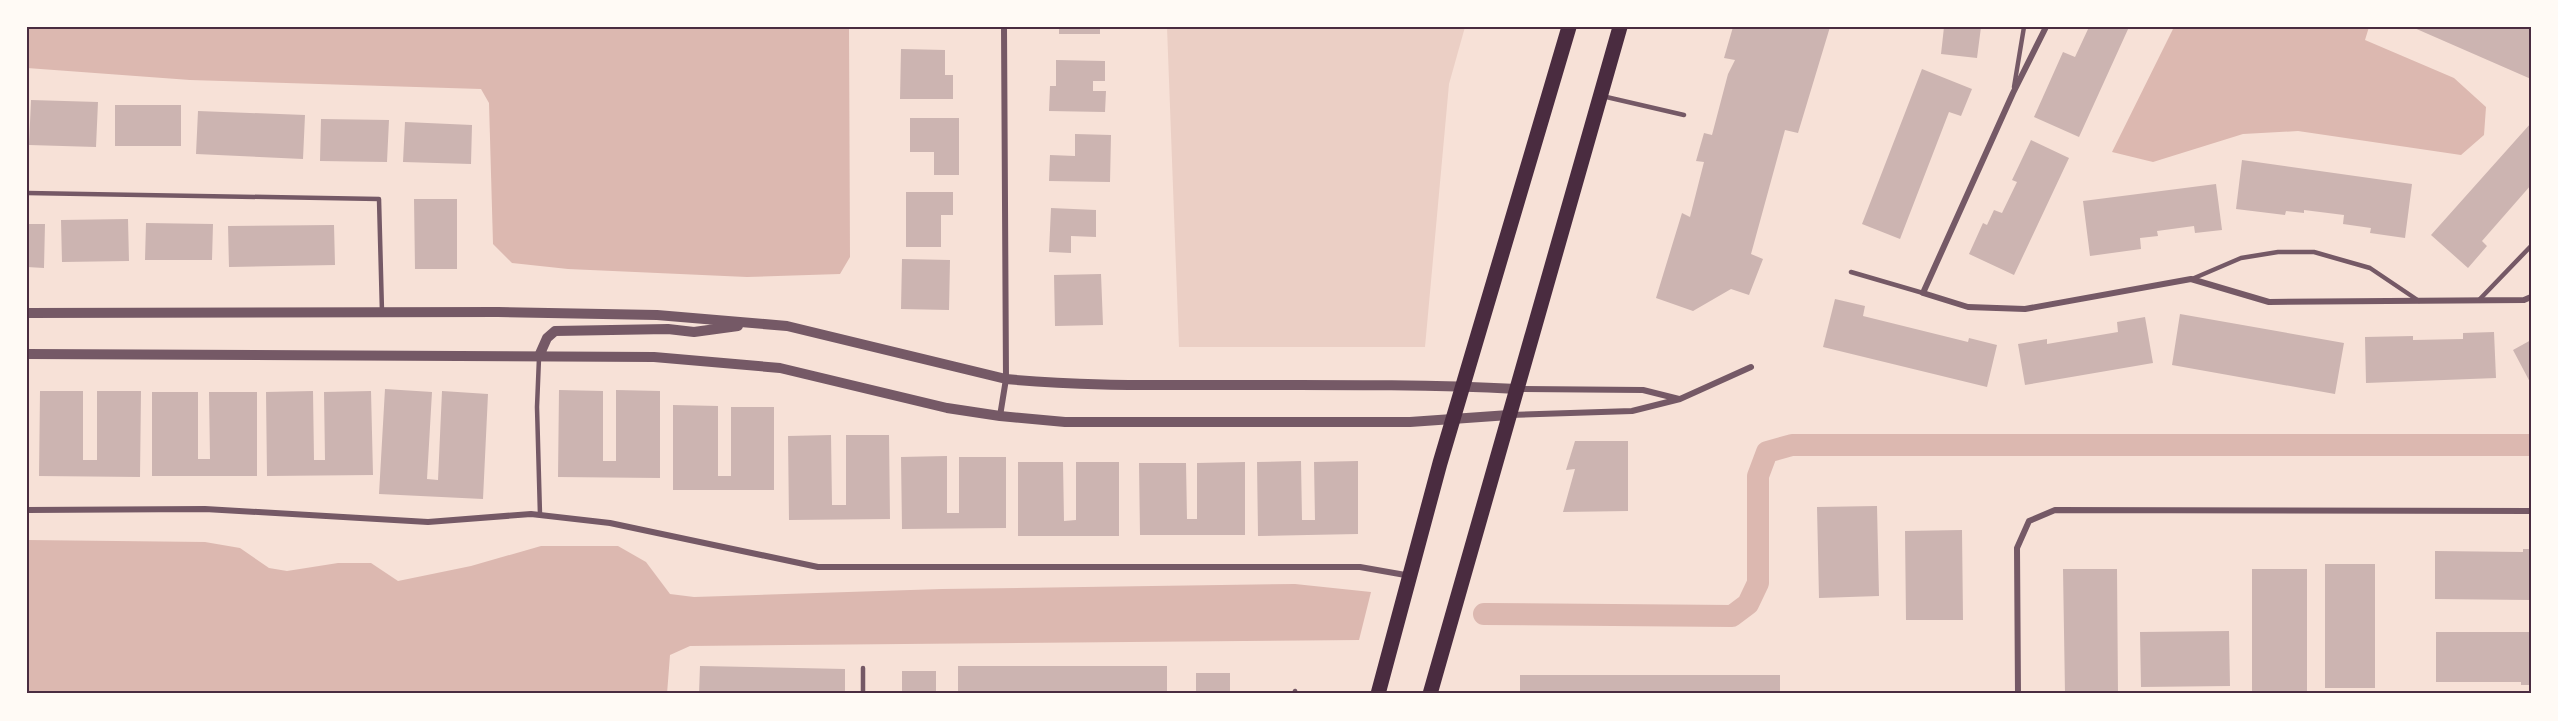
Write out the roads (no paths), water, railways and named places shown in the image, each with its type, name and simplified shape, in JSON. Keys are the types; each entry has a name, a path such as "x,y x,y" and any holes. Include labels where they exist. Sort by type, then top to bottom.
{"main road":[{"path":"1378,694 1453,419 1569,27"},
{"path":"1430,694 1620,27"}],"street":[{"path":"1000,416 1006,380 1004,27"},
{"path":"2046,27 2013,93 1923,293 1968,307 2025,309 2191,279 2269,302 2524,300 2531,297"},
{"path":"27,313 657,315 787,326 1006,380 1074,384 1463,386 1516,389 1643,390 1680,399"},
{"path":"539,356 547,338 555,331 647,329 694,332 759,324"},
{"path":"27,354 654,357 780,368 927,404 1000,416 1065,422 1139,423 1389,423 1509,415 1632,411 1680,399 1751,367"},
{"path":"27,510 205,509 429,522 540,515 610,523 818,567 1360,567 1411,576"},
{"path":"2018,694 2017,548 2029,521 2055,510 2531,511"}],"lane":[{"path":"2013,93 2024,27"},
{"path":"1600,95 1684,115"},
{"path":"27,193 380,199 382,313"},
{"path":"2479,300 2531,246"},
{"path":"2191,279 2241,258 2278,252 2314,252 2370,268 2419,301"},
{"path":"1851,272 1923,293"},
{"path":"539,356 537,407 540,515"},
{"path":"863,668 863,694"}],"waterway":[{"path":"1484,614 1732,616 1748,604 1758,583 1758,476 1767,452 1792,445 2531,445"}]}
